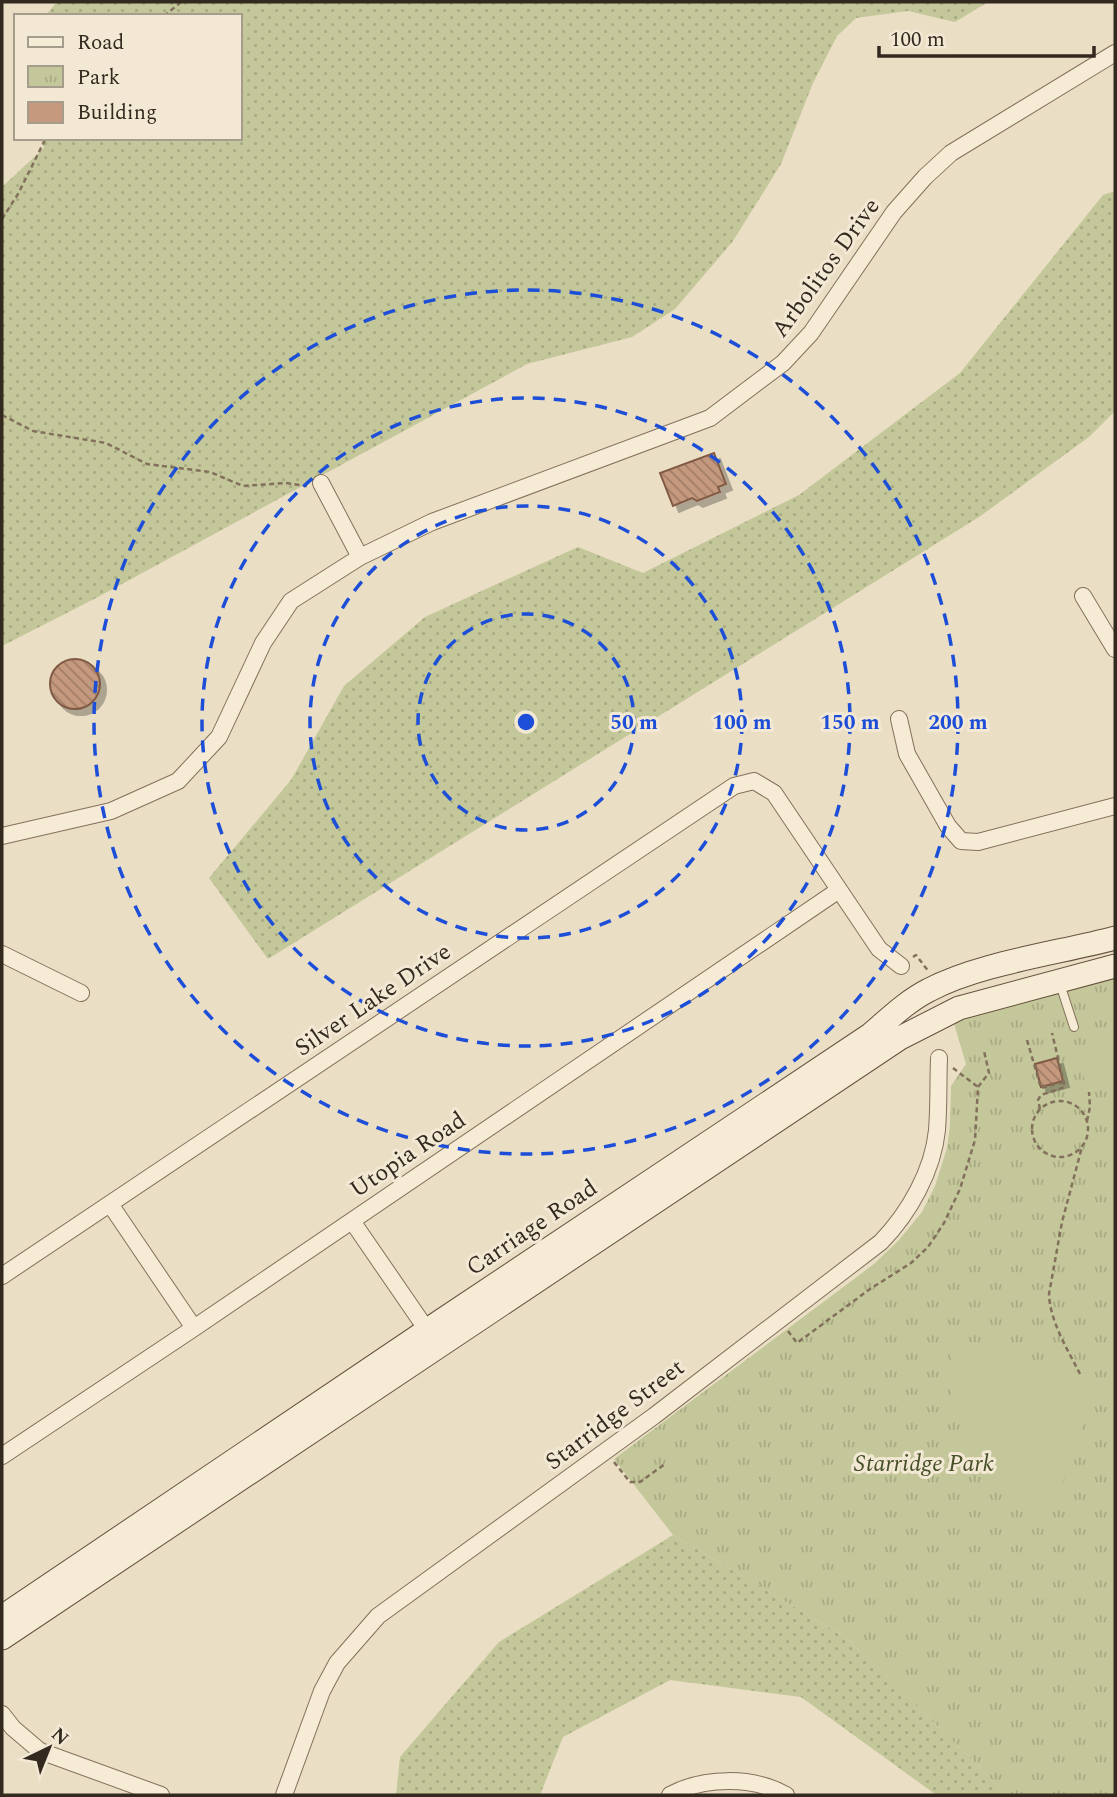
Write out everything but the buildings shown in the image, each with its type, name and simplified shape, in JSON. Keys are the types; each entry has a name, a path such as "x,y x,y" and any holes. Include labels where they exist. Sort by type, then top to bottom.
{"street":[{"name":"Arbolitos Drive","path":"2,836 111,811 178,781 219,737 263,643 291,601 360,556 432,522 710,418 783,363 811,333 894,212 942,161 1115,53"},
{"path":"323,486 360,556"},
{"path":"1083,596 1115,649"},
{"path":"899,719 907,754 948,826 961,841 978,842 1115,806"},
{"name":"Silver Lake Drive","path":"2,1276 734,786 754,781 774,793 839,890"},
{"path":"839,890 879,949 901,966"},
{"name":"Utopia Road","path":"2,1456 839,890"},
{"name":"Carriage Road","path":"2,1638 229,1475 863,1051 906,1004 928,990 984,970 1115,938"},
{"path":"2,954 81,993"},
{"path":"1051,954 1059,981"},
{"name":"Carriage Road","path":"863,1051 900,1038 959,1008 1115,966"},
{"name":"Starridge Street","path":"284,1795 322,1691 337,1663 378,1616 606,1451 881,1242 895,1227 922,1183 937,1133 939,1058"},
{"path":"110,1204 194,1328"},
{"path":"352,1221 432,1338"},
{"name":"Carriage Road","path":"2,1617 229,1475"},
{"path":"2,1714 13,1728 40,1751 161,1795"},
{"path":"670,1795 699,1783 752,1782 774,1788 786,1795"}],"lane":[{"path":"1059,981 1074,1027"}],"path":[{"path":"166,14 181,2"},
{"path":"2,219 18,194 45,140"},
{"path":"2,415 33,431 106,443 147,464 211,472 243,485 286,483 309,486 314,495 323,486"},
{"path":"901,966 916,955 933,977"},
{"path":"1040,1109 1039,1098 1065,1087 1052,1033"},
{"path":"1027,1040 1041,1088 1064,1082"},
{"path":"958,1072 978,1087"},
{"path":"1080,1374 1050,1306 1049,1294 1062,1222 1088,1130 1089,1092"},
{"path":"1082,1147 1075,1153 1057,1157 1040,1149 1032,1133 1032,1124 1040,1109 1049,1103 1068,1102 1076,1106 1087,1121"},
{"path":"606,1451 630,1482 640,1482 664,1464"}],"green space":[{"path":"57,2 988,2 955,22 908,11 856,18 837,36 813,83 781,164 733,241 675,309 632,337 527,364 98,597 2,646 2,187 44,148 41,140 242,140 242,14 47,14"},
{"path":"1115,191 1115,411 1089,437 979,517 268,959 209,878 291,780 344,686 425,617 578,547 643,573 799,495 960,373 1103,195"},
{"name":"Starridge Park","path":"1115,975 1115,1795 1008,1795 847,1638 673,1535 614,1459 874,1264 922,1212 935,1186 947,1148 951,1086 966,1064 953,1020"},
{"path":"1115,1050 1115,1086 1089,1094 1079,1061"},
{"path":"955,1338 1087,1376 1095,1391 1052,1513 998,1484 989,1476 969,1447 954,1402 951,1370"},
{"path":"673,1535 847,1638 1008,1795 935,1794 801,1697 670,1680 563,1737 540,1795 396,1795 400,1757 499,1642"}]}
